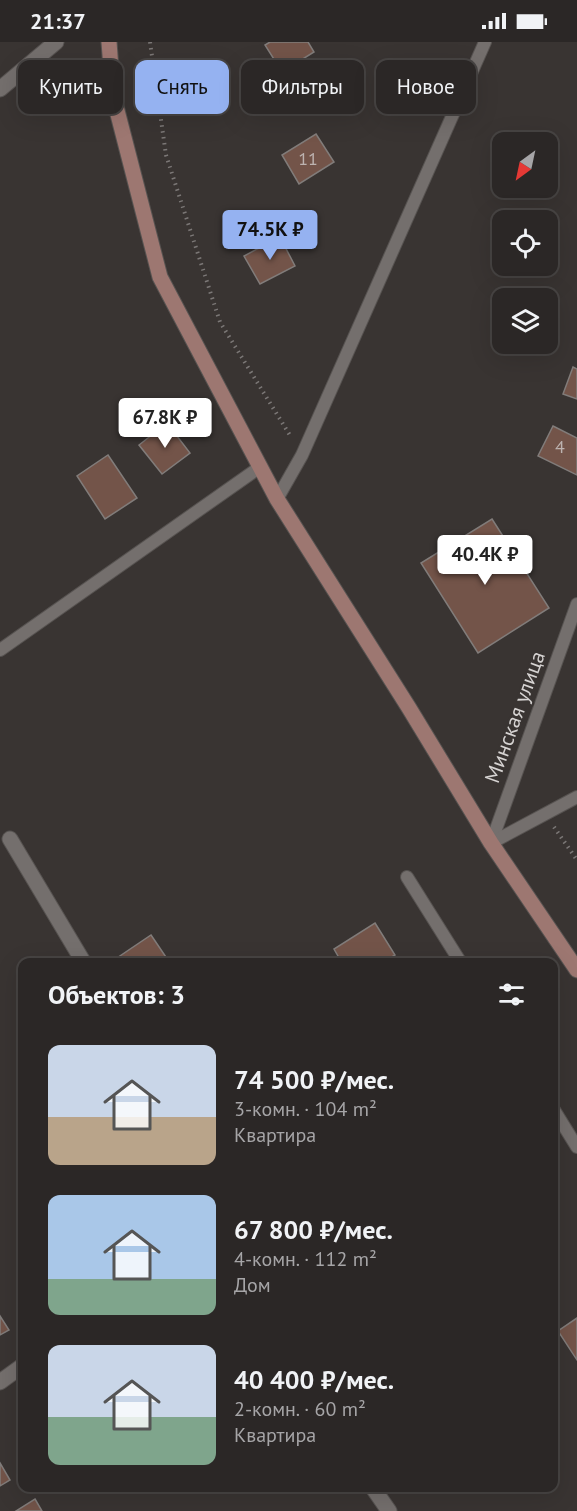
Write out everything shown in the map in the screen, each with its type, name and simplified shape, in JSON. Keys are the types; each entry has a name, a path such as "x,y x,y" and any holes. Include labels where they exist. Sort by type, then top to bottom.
{"main road":[{"path":"109,42 112,95 160,277 277,499 491,843 577,970"}],"street":[{"path":"0,89 56,42"},
{"path":"10,839 81,958"},
{"path":"0,1383 18,1369"},
{"path":"376,1492 389,1511"}],"lane":[{"path":"277,499 302,455 485,42"},
{"path":"0,650 260,466"},
{"name":"Минская улица","path":"491,843 577,604"},
{"path":"491,843 577,797"},
{"path":"407,877 458,958"},
{"path":"558,1116 577,1147"}],"path":[{"path":"150,42 166,154 220,322 302,455"},
{"path":"545,814 577,860"}],"building":[{"path":"270,42 308,42 314,52 301,60 274,60 265,45"},
{"path":"316,134 334,162 299,184 282,155"},
{"path":"280,237 295,266 260,284 244,256"},
{"path":"573,367 577,369 577,399 563,394"},
{"path":"167,423 190,453 162,474 139,445"},
{"path":"553,426 577,438 577,475 538,456"},
{"path":"108,455 137,498 105,519 77,476"},
{"path":"492,519 549,608 478,653 421,563"},
{"path":"375,923 395,955 390,958 339,958 334,949"},
{"path":"151,935 167,958 117,958"},
{"path":"0,1316 9,1330 0,1335"},
{"path":"577,1318 577,1360 558,1331"},
{"path":"0,1463 10,1480 0,1486"},
{"path":"35,1499 42,1511 16,1511"}]}
